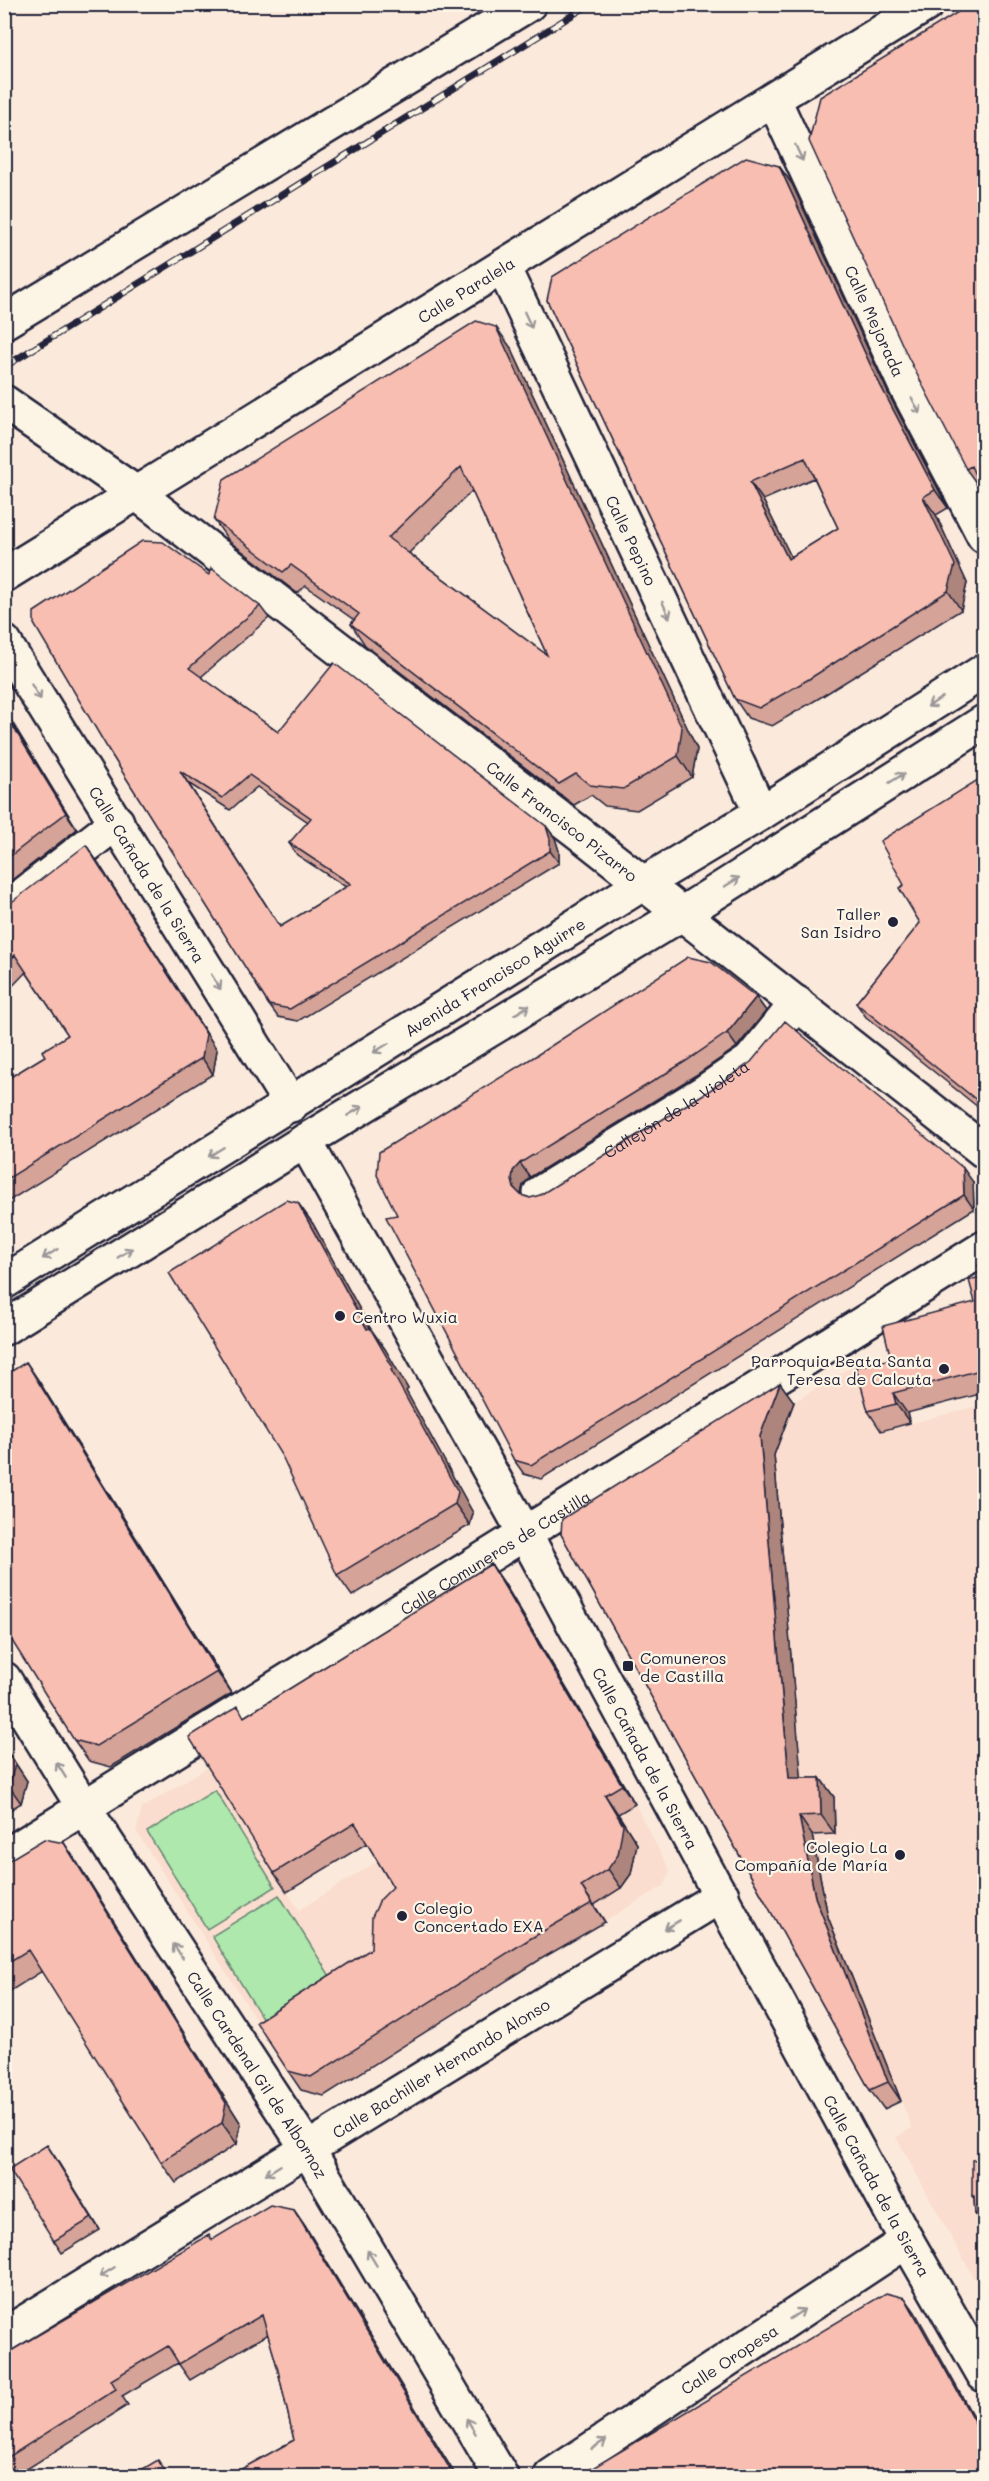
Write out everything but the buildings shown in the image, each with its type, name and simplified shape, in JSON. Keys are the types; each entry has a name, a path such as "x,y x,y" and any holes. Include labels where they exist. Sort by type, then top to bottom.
{"street":[{"path":"4,322 529,4"},
{"name":"Calle Paralela","path":"4,575 927,4"},
{"name":"Calle Mejorada","path":"774,100 905,386 984,536"},
{"name":"Calle Pepino","path":"503,267 761,813"},
{"name":"Calle Francisco Pizarro","path":"4,402 136,493 683,913 984,1151"},
{"name":"Calle Cañada de la Sierra","path":"4,642 291,1105"},
{"name":"Avenida Francisco Aguirre","path":"4,1282 644,883 761,813 984,670"},
{"path":"4,1328 304,1141 683,913 984,723"},
{"path":"4,909 117,822"},
{"name":"Callejón de la Violeta","path":"540,1193 706,1091 750,1061 797,1003"},
{"name":"Calle Cañada de la Sierra","path":"304,1141 524,1532 722,1894 907,2241 984,2375"},
{"name":"Calle Comuneros de Castilla","path":"4,1857 984,1248"},
{"name":"Calle Cardenal Gil de Albornoz","path":"4,1679 84,1808 307,2148 501,2476"},
{"name":"Calle Bachiller Hernando Alonso","path":"4,2335 722,1894"},
{"name":"Calle Oropesa","path":"550,2476 907,2241"}],"shaded area":[{"name":"Colegio La Compañía de María","path":"862,1360 882,1431 984,1404 984,2297 896,2137 912,2128 828,1917 804,1804 774,1455 791,1409 789,1405"},
{"name":"Colegio Concertado EXA","path":"589,1729 635,1804 670,1871 664,1886 541,1959 324,2096 301,2090 136,1831 142,1808 209,1766 299,1910"}],"green space":[{"path":"215,1790 275,1887 207,1929 147,1832"},
{"path":"279,1895 340,1992 272,2034 212,1936"}],"railway":[{"path":"4,367 590,4"}],"place":[{"name":"Taller San Isidro","path":"893,922"},
{"name":"Centro Wuxia","path":"340,1316"},
{"name":"Parroquia Beata Santa Teresa de Calcuta","path":"944,1369"},
{"name":"Comuneros de Castilla","path":"628,1666"},
{"name":"Colegio La Compañía de María","path":"900,1855"},
{"name":"Colegio Concertado EXA","path":"402,1916"}]}
